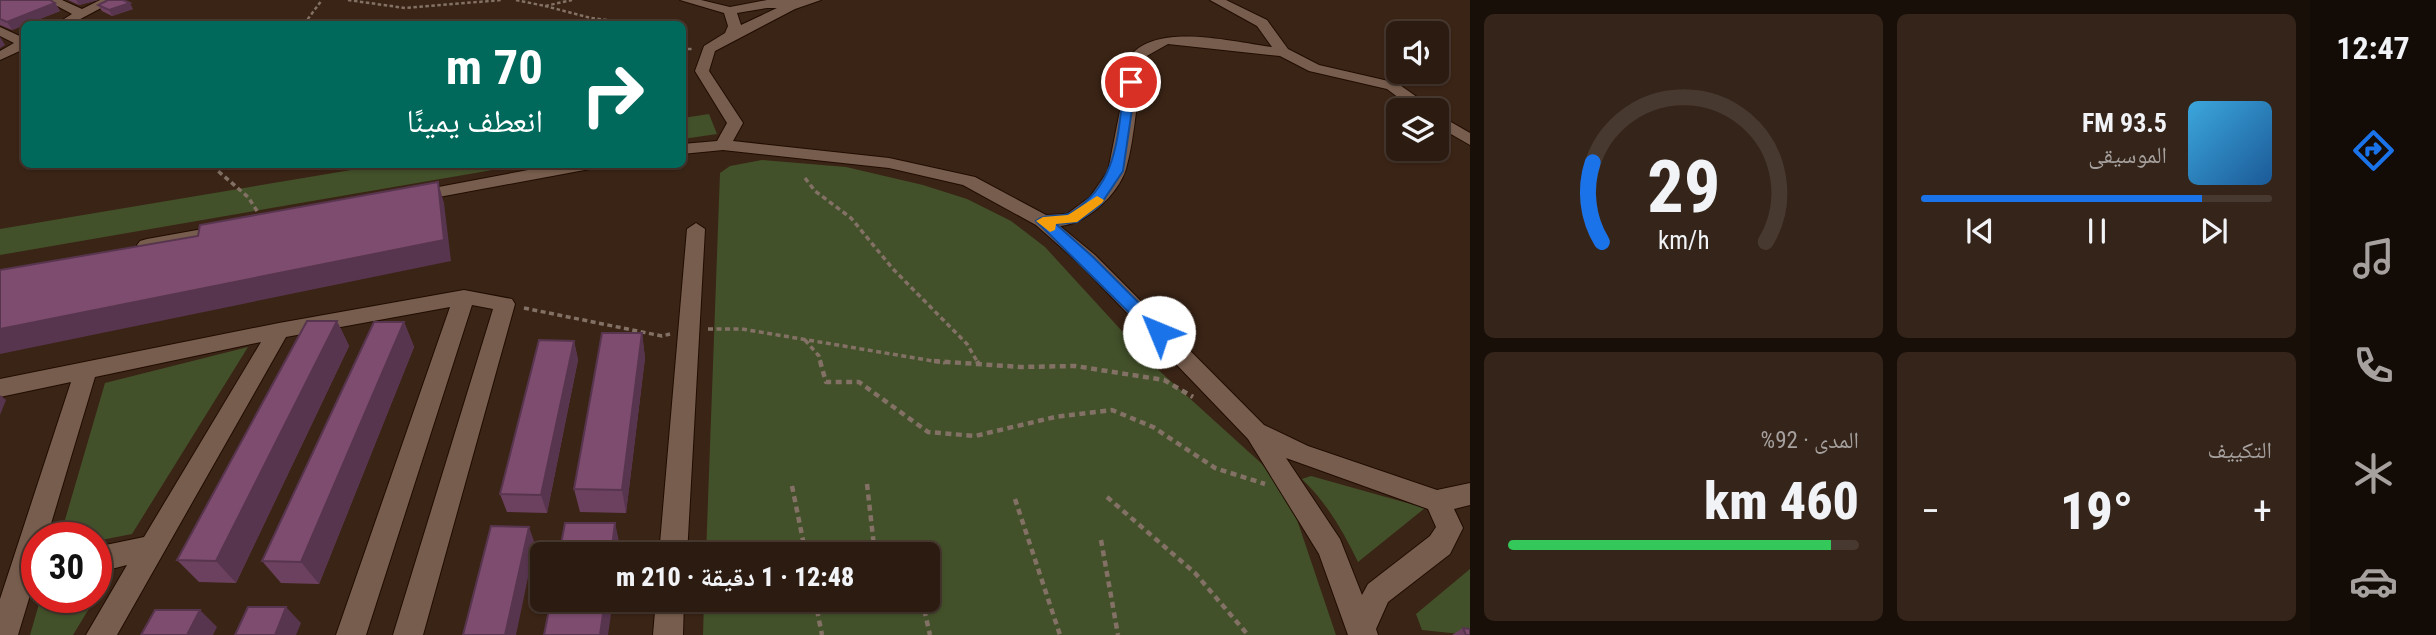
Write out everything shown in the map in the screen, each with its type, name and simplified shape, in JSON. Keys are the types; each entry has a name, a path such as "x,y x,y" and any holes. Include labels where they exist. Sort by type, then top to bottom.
{"street":[{"path":"52,0 82,14"},
{"path":"68,21 110,0"},
{"path":"686,0 730,11 767,4 795,5"},
{"path":"723,145 734,123 702,71 709,49 731,35 795,5 815,0"},
{"path":"1216,0 1262,23 1283,52"},
{"path":"730,11 735,26 731,35"},
{"path":"0,31 21,42"},
{"path":"1043,221 1072,219 1097,201 1117,171 1138,55 1148,47 1166,40 1283,52 1314,68 1392,86 1408,98"},
{"path":"0,56 21,46"},
{"path":"1449,127 1470,140"},
{"path":"686,149 723,145 889,163 969,181 1043,221 1088,260 1256,432 1329,548 1362,632"},
{"path":"396,199 568,168"},
{"path":"132,248 264,223"},
{"path":"674,542 695,229"},
{"path":"351,635 464,297"},
{"path":"0,388 279,331 464,297 505,304 408,635"},
{"path":"101,635 279,331"},
{"path":"44,522 86,370"},
{"path":"1256,432 1298,453 1437,501 1470,494"},
{"path":"1362,632 1378,593 1460,530 1437,501"},
{"path":"112,556 152,547"},
{"path":"3,635 21,593"},
{"path":"668,635 669,612"}],"path":[{"path":"306,21 322,0"},
{"path":"348,0 360,4 402,8 502,0"},
{"path":"516,0 614,21"},
{"path":"545,6 572,0"},
{"path":"220,168 218,171 256,205 264,223"},
{"path":"805,178 815,191 851,218 892,269 967,344 979,365"},
{"path":"505,304 662,336 687,328 742,329 950,364 1075,366 1164,380 1198,400"},
{"path":"804,340 819,356 826,382 859,382 928,432 975,436 1055,417 1112,410 1153,427 1215,468 1269,485"},
{"path":"867,484 874,542"},
{"path":"792,486 803,542"},
{"path":"1107,497 1195,573 1248,635"},
{"path":"1015,499 1060,635"},
{"path":"1101,540 1118,635"},
{"path":"817,612 821,635"},
{"path":"925,612 930,635"}],"green space":[{"path":"709,114 717,134 686,139 686,118"},
{"path":"762,160 846,167 923,185 967,199 1011,221 1045,247 1154,366 1261,463 1289,496 1336,635 703,635 704,612 940,612 940,542 706,542 720,173 730,166"},
{"path":"363,168 504,168 0,255 0,229"},
{"path":"248,347 132,534 112,538 112,522 64,522 105,383"},
{"path":"1311,476 1425,508 1358,562 1334,518 1302,479"},
{"path":"1470,569 1470,635 1422,630 1416,614"},
{"path":"36,613 86,613 73,635 30,635"}],"building":[{"path":"0,0 50,0 55,3 7,22 0,19"},
{"path":"108,0 130,3 109,10 98,5"},
{"path":"438,182 444,240 0,329 0,270 198,236 200,225"},
{"path":"307,321 337,321 216,561 177,560"},
{"path":"374,322 404,322 301,562 262,561"},
{"path":"602,333 642,333 622,490 574,489"},
{"path":"539,340 574,341 541,495 500,494"},
{"path":"565,523 615,523 613,542 561,542"},
{"path":"491,526 529,527 505,635 463,635"},
{"path":"248,607 286,607 275,635 235,635"},
{"path":"155,610 200,610 187,635 141,635"},
{"path":"549,612 603,612 600,635 544,635"},
{"path":"1463,628 1470,629 1470,635 1466,635"}],"slow traffic":[{"path":"1050,227 1043,221 1072,219 1097,200"}],"route":[{"path":"1131,82 1117,171 1097,201 1072,219 1043,221 1088,260 1159,332"}]}
